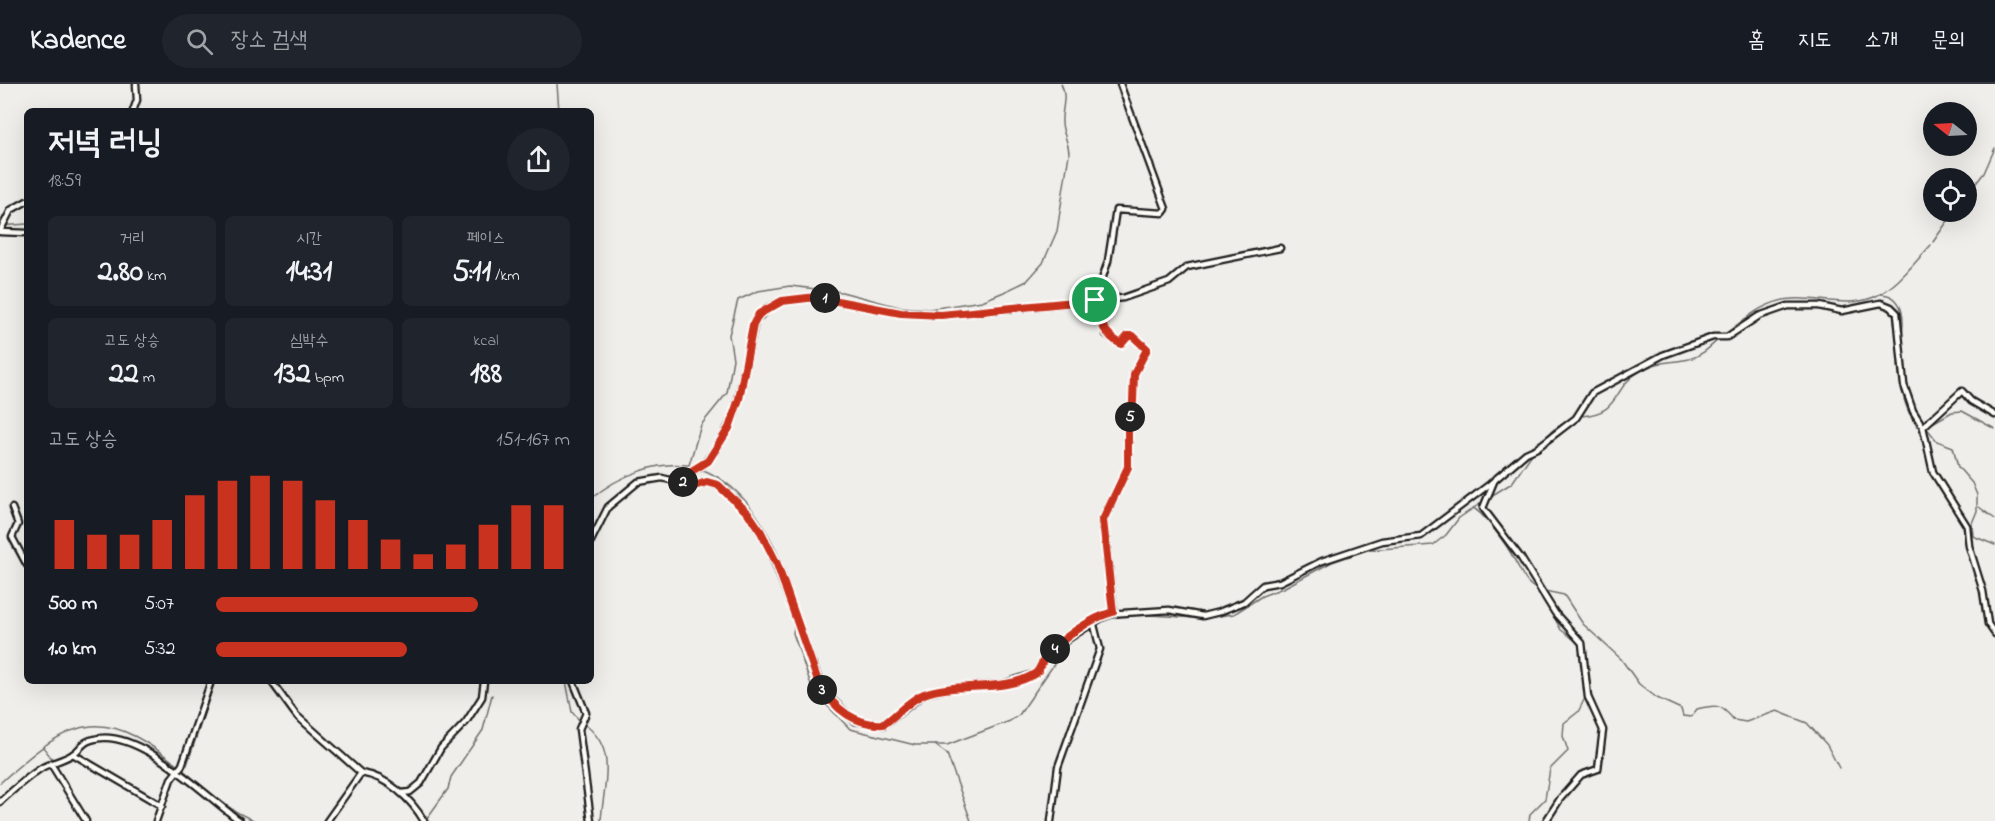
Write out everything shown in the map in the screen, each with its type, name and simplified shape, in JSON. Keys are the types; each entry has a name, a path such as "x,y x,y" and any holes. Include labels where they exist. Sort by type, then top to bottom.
{"street":[{"path":"135,108 136,84"},
{"path":"1113,612 1103,520 1128,467 1128,428 1133,402 1134,374 1147,349 1133,336 1128,336 1121,344 1106,334 1097,314 1095,300 1108,261 1116,210 1155,214 1163,213 1166,209 1120,84"},
{"path":"24,203 12,210 0,232 24,233"},
{"path":"677,480 703,465 719,446 735,413 755,321 763,311 782,301 816,297 901,313 941,315 1126,297 1177,278 1187,267 1280,248"},
{"path":"594,535 609,507 632,486 646,479 677,480 694,486 707,482 718,485 748,513 761,532 777,564 819,684 842,711 861,723 884,724 924,694 951,688 1003,684 1036,673 1046,657 1093,621 1113,612 1169,610 1203,616 1227,610 1251,598 1263,585 1285,580 1322,561 1382,541 1421,536 1526,453 1537,448 1576,418 1592,393 1663,355 1713,337 1727,337 1753,320 1788,306 1819,306 1842,311 1881,303 1891,306 1899,320 1902,379 1910,404 1923,427 1933,472 1967,526 1969,546 1985,600 1988,624 1995,634"},
{"path":"1923,427 1962,391 1971,401 1995,416"},
{"path":"1496,479 1483,508 1526,566 1555,613 1579,638 1585,656 1588,698 1603,730 1598,769 1581,775 1560,799 1546,821"},
{"path":"12,508 18,524 12,537 24,560"},
{"path":"21,554 24,551"},
{"path":"1051,821 1058,767 1100,648 1093,621"},
{"path":"156,821 171,779 182,765 211,684"},
{"path":"273,684 296,715 362,773 402,793 424,821"},
{"path":"402,793 410,792 421,783 441,748 466,723 482,697 484,684"},
{"path":"574,684 586,713 579,729 591,821"},
{"path":"0,802 19,784 51,764 73,754 88,740 113,738 143,749 178,771 207,797 240,821"},
{"path":"73,754 162,806"},
{"path":"51,764 86,821"},
{"path":"327,821 362,773"}],"waterway":[{"path":"557,84 559,108"},
{"path":"689,465 701,425 727,393 733,359 729,335 738,300 758,291 790,286 842,292 899,307 929,309 982,301 1027,281 1043,263 1057,231 1069,154 1062,126 1064,98 1061,84"},
{"path":"1977,182 1984,173 1995,148"},
{"path":"1933,242 1947,222"},
{"path":"0,226 24,224"},
{"path":"1724,335 1755,312 1782,300 1854,302 1874,297 1898,281 1931,245"},
{"path":"1881,294 1895,299 1902,310 1901,339"},
{"path":"1580,416 1603,411 1624,385 1640,371 1658,364 1694,358 1720,338"},
{"path":"1899,356 1902,393 1909,413 1918,424"},
{"path":"1929,425 1952,412 1962,411 1995,429"},
{"path":"1539,444 1553,430 1575,417"},
{"path":"1925,426 1937,441 1953,447 1958,467 1972,483 1977,495 1977,511 1972,523 1973,536 1995,545"},
{"path":"1491,496 1512,483 1534,451"},
{"path":"594,496 614,483 641,471 669,465 696,467"},
{"path":"701,469 720,479 737,493 765,528 784,570 796,612"},
{"path":"1205,618 1234,614 1262,596 1283,588 1332,562 1367,550 1433,545 1446,535 1459,518 1484,501"},
{"path":"1979,507 1995,519"},
{"path":"1473,508 1495,531 1527,581 1540,591"},
{"path":"1545,591 1564,595 1583,624 1621,659 1639,684 1657,698 1681,709 1683,716 1691,717 1697,709 1714,706 1722,708 1734,720 1746,722 1777,711 1807,723 1827,745 1839,768"},
{"path":"1540,592 1561,630 1579,643 1583,671"},
{"path":"1096,625 1121,616 1134,615 1200,618"},
{"path":"795,622 793,633 813,691 850,729 915,745 947,745 1010,721 1019,715 1068,644 1092,627"},
{"path":"184,766 187,765 214,684"},
{"path":"567,684 572,712 580,721"},
{"path":"425,821 448,789 451,777 483,730 492,695"},
{"path":"1529,821 1530,814 1545,799 1550,769 1568,751 1563,736 1564,723 1578,712 1586,696"},
{"path":"584,724 595,734 602,745 605,756 606,781 601,821"},
{"path":"0,783 50,742 71,731 91,726 112,728 134,736 159,751 220,801 256,821"},
{"path":"935,745 947,754 971,821"},
{"path":"43,747 53,760"}],"route":[{"path":"816,297 901,313 941,315 1095,300 1097,314 1104,324 1106,334 1121,344 1128,336 1136,337 1147,349 1134,374 1133,402 1128,428 1128,467 1103,520 1113,612 1093,621 1063,642 1046,657 1036,673 1003,684 951,688 924,694 884,724 870,725 855,721 829,698 819,684 791,611 777,564 768,544 748,513 735,498 718,485 707,482 694,486 677,480 708,461 729,428 739,399 753,325 757,316 769,307 794,298 816,297"}]}
